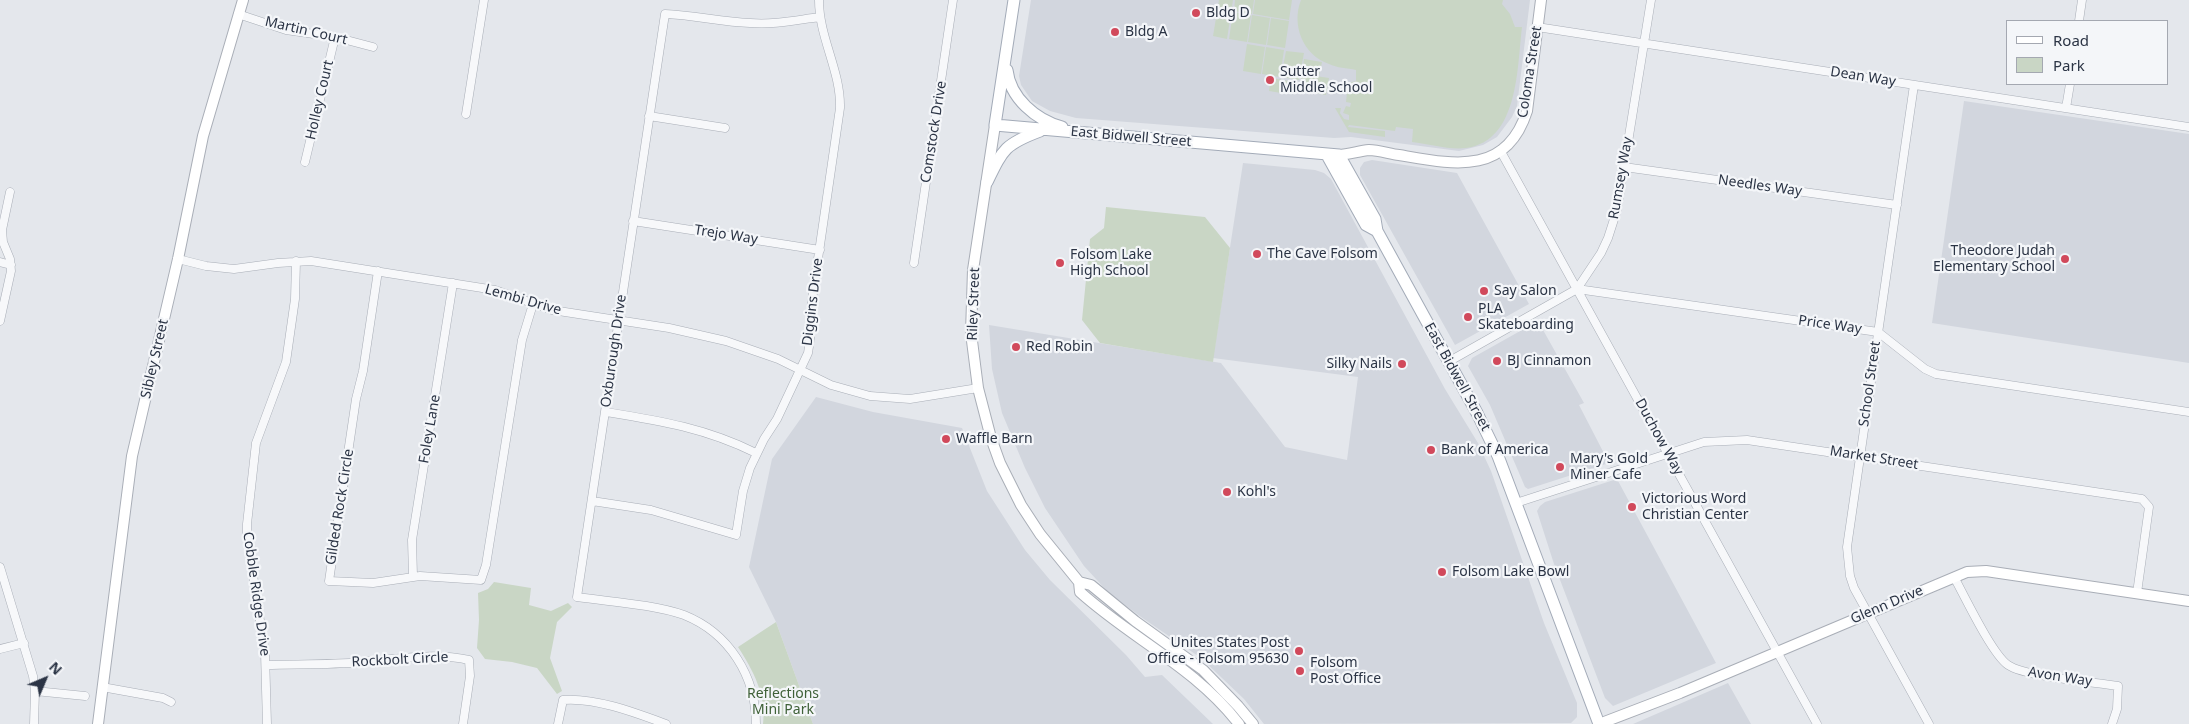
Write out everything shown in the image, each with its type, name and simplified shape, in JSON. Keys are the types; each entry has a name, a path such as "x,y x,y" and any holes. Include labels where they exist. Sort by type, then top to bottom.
{"main road":[{"name":"Riley Street","path":"995,124 1014,0"},
{"path":"1007,45 1008,82 1018,98 1031,111 1056,126 1083,133"},
{"name":"East Bidwell Street","path":"995,124 1339,155 1375,219 1377,231 1489,436 1599,724"},
{"path":"987,182 1005,149 1016,140 1044,129"},
{"name":"East Bidwell Street","path":"1327,155 1366,225 1377,231"}],"street":[{"name":"Sibley Street","path":"98,724 132,456 178,259 203,136 243,0"},
{"path":"466,114 484,0"},
{"name":"Diggins Drive","path":"592,501 650,510 736,535 745,483 756,453 777,419 801,370 810,340 812,300 840,117 838,82 820,17 818,0"},
{"name":"Comstock Drive","path":"914,263 954,0"},
{"name":"Coloma Street","path":"1339,155 1370,150 1460,164 1475,162 1500,150 1514,137 1522,125 1527,111 1541,0"},
{"name":"Rumsey Way","path":"1448,362 1577,289 1601,253 1617,210 1632,106 1651,0"},
{"path":"2079,20 2082,0"},
{"name":"Martin Court","path":"238,14 286,30 335,37 373,47"},
{"name":"Oxburough Drive","path":"756,724 753,696 746,674 731,649 710,630 694,620 673,612 577,597 665,14 768,24 820,17"},
{"name":"Dean Way","path":"1537,27 2189,126"},
{"name":"Holley Court","path":"306,162 335,37"},
{"name":"School Street","path":"1914,85 1846,559 1854,588 1929,724"},
{"path":"2066,108 2070,85"},
{"path":"649,116 725,128"},
{"name":"Riley Street","path":"995,124 971,297 971,333 978,388 991,438 1012,487 1040,534 1079,582 1080,592 1141,641 1160,650 1190,674 1224,706 1239,724"},
{"name":"Duchow Way","path":"1500,150 1817,724"},
{"name":"Needles Way","path":"1624,167 1897,204"},
{"path":"0,321 11,265 2,230 10,192"},
{"name":"Trejo Way","path":"633,221 820,250"},
{"name":"Lembi Drive","path":"178,259 206,266 234,269 296,261 311,261 495,290 552,310 696,333 726,341 778,359 831,385 850,391 890,398 930,397 978,388"},
{"name":"Cobble Ridge Drive","path":"268,724 266,665 247,524 256,443 286,362 295,299 296,261"},
{"path":"0,262 11,265"},
{"name":"Gilded Rock Circle","path":"378,271 328,582 372,583 413,576 481,580 486,565 522,340 533,304"},
{"name":"Foley Lane","path":"413,576 412,540 453,283"},
{"name":"Price Way","path":"1577,289 1878,332 1925,369 1936,374 2189,412"},
{"path":"606,412 692,428 756,453"},
{"name":"Market Street","path":"1516,503 1704,442 1733,439 1860,456 2142,499 2149,507 2137,593"},
{"path":"0,568 24,643 35,690 34,724"},
{"name":"Glenn Drive","path":"1599,724 1680,693 1967,572 1986,571 2189,601"},
{"name":"Avon Way","path":"1954,577 1995,651 2009,665 2025,672 2118,686 2117,709 2112,724"},
{"name":"Riley Street","path":"1079,582 1091,585 1135,621 1202,670 1253,724"},
{"path":"1094,604 1104,605 1139,632 1155,634"},
{"path":"0,649 24,643"},
{"name":"Rockbolt Circle","path":"266,665 362,662 407,657 456,657 469,660 470,676 463,724"},
{"path":"102,687 164,698 171,702"},
{"path":"35,690 85,696"},
{"path":"558,724 563,700 576,699 623,710 666,724"}],"shaded area":[{"name":"Sutter Middle School","path":"1031,0 1530,0 1517,106 1512,117 1497,137 1483,145 1459,151 1351,137 1334,138 1076,118 1050,111 1032,101 1021,85 1019,76"},
{"name":"Theodore Judah Elementary School","path":"1964,101 2189,134 2189,363 1932,323"},
{"path":"1372,160 1457,173 1529,304 1455,345 1360,175 1360,168 1364,162"},
{"path":"1243,163 1315,170 1324,173 1331,179 1445,389 1478,443 1491,471 1544,623 1577,703 1577,717 1571,723 1264,724 1244,699 1201,658 1108,592 1084,566 1045,508 1025,468 1002,413 992,369 989,325 1221,363 1285,447 1347,460 1358,377 1213,358"},
{"path":"1538,321 1584,403 1579,405 1609,463 1528,489 1525,487 1490,405 1468,366 1472,358"},
{"path":"816,397 873,412 962,428 987,491 1025,550 1050,580 1126,655 1145,677 1162,675 1213,724 813,724 776,622 749,567 772,459"},
{"path":"1617,479 1716,663 1613,706 1605,698 1554,564 1537,511 1545,502"},
{"path":"1728,683 1751,724 1633,724"}],"green space":[{"path":"1219,0 1233,0 1227,39 1213,36"},
{"path":"1235,0 1254,0 1252,14 1234,11"},
{"path":"1255,0 1292,0 1289,20 1253,14"},
{"path":"1301,0 1503,0 1502,4 1510,14 1515,27 1522,27 1516,81 1506,117 1496,132 1483,142 1466,148 1446,148 1412,142 1413,129 1396,127 1395,131 1349,125 1348,127 1385,131 1385,137 1349,132 1335,108 1341,108 1340,113 1344,119 1349,120 1349,115 1343,113 1346,106 1350,107 1351,103 1346,102 1348,83 1356,81 1356,70 1329,64 1312,54 1306,46 1299,29 1298,10"},
{"path":"1233,12 1251,15 1247,42 1229,39"},
{"path":"1252,15 1270,18 1266,45 1248,42"},
{"path":"1271,18 1289,21 1285,48 1267,45"},
{"path":"1247,44 1265,47 1261,74 1243,71"},
{"path":"1266,47 1284,50 1280,77 1262,74"},
{"path":"1286,51 1304,53 1299,80 1281,77"},
{"path":"1304,59 1322,62 1319,76 1302,73"},
{"path":"1302,74 1329,78 1326,95 1299,91"},
{"path":"1271,78 1289,81 1287,94 1269,91"},
{"path":"1106,207 1205,217 1230,248 1213,362 1100,343 1082,320 1090,239 1104,228"},
{"path":"494,582 531,588 529,605 551,611 568,603 572,607 557,622 550,658 562,691 557,694 537,668 512,662 485,659 477,648 478,593 488,589"},
{"name":"Reflections Mini Park","path":"776,622 813,724 763,724 764,714 761,693 754,674 738,647"}],"place":[{"name":"Bldg D","path":"1196,13"},
{"name":"Bldg A","path":"1115,32"},
{"name":"Sutter Middle School","path":"1270,80"},
{"name":"The Cave Folsom","path":"1257,254"},
{"name":"Theodore Judah Elementary School","path":"2065,259"},
{"name":"Folsom Lake High School","path":"1060,263"},
{"name":"Say Salon","path":"1484,291"},
{"name":"PLA Skateboarding","path":"1468,317"},
{"name":"Red Robin","path":"1016,347"},
{"name":"BJ Cinnamon","path":"1497,361"},
{"name":"Silky Nails","path":"1402,364"},
{"name":"Waffle Barn","path":"946,439"},
{"name":"Bank of America","path":"1431,450"},
{"name":"Mary's Gold Miner Cafe","path":"1560,467"},
{"name":"Kohl's","path":"1227,492"},
{"name":"Victorious Word Christian Center","path":"1632,507"},
{"name":"Folsom Lake Bowl","path":"1442,572"},
{"name":"Unites States Post Office - Folsom 95630","path":"1299,651"},
{"name":"Folsom Post Office","path":"1300,671"}]}
